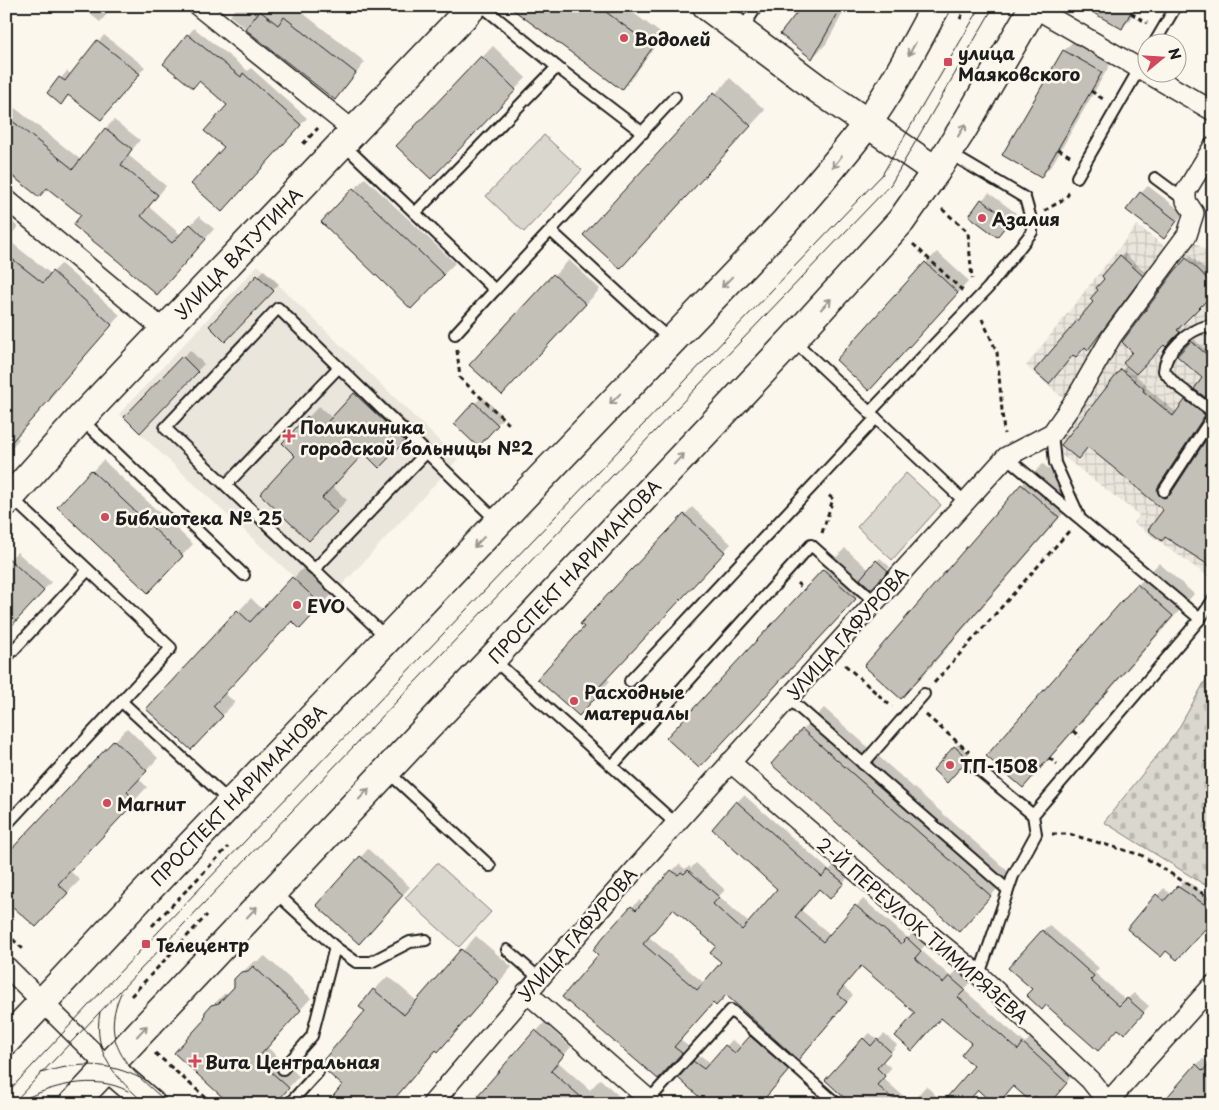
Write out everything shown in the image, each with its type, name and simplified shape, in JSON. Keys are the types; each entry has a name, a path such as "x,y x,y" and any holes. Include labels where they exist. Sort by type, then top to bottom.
{"main road":[{"name":"УЛИЦА ВАТУТИНА","path":"9,500 80,419 473,6"},
{"path":"707,6 867,124 942,162"},
{"name":"ПРОСПЕКТ НАРИМАНОВА","path":"6,1041 387,638 785,222 837,163 867,124 894,81 936,6"},
{"name":"ПРОСПЕКТ НАРИМАНОВА","path":"73,1104 491,658 793,340 901,221 942,162 1034,7"},
{"path":"108,1067 151,1104"}],"street":[{"path":"198,6 348,137"},
{"path":"1034,7 1136,59"},
{"path":"1170,82 1213,112"},
{"name":"УЛИЦА ГАФУРОВА","path":"432,1104 526,992 730,762 1006,457 1052,433 1075,400 1112,336 1187,236 1194,213 1186,202 1186,191 1213,147"},
{"path":"6,199 164,330"},
{"name":"2-Й ПЕРЕУЛОК ТИМИРЯЗЕВА","path":"730,762 979,975 1090,1080 1107,1103"},
{"path":"6,966 44,1001 108,1067"},
{"path":"1107,1103 1213,985"},
{"path":"526,992 650,1102"}],"lane":[{"path":"482,6 643,133"},
{"path":"741,31 757,6"},
{"path":"1161,32 1176,6"},
{"path":"415,213 557,67"},
{"path":"1077,177 1136,75"},
{"path":"455,334 675,97"},
{"path":"348,137 415,213 495,290"},
{"path":"630,681 816,483 872,416 988,288 1032,232 1031,219 1024,198 942,162"},
{"path":"1155,178 1186,202"},
{"path":"551,230 671,341"},
{"path":"387,638 165,428 278,308 498,522"},
{"path":"1213,331 1207,326 1197,328 1185,336 1164,363 1164,371 1174,383 1213,412"},
{"path":"793,340 965,502"},
{"path":"226,486 339,368"},
{"path":"1164,491 1213,416"},
{"path":"80,419 244,575"},
{"path":"1052,433 1055,463 1080,519"},
{"path":"314,570 426,453"},
{"path":"1006,457 1200,619"},
{"path":"6,825 171,648 88,570 9,500"},
{"path":"612,766 811,545 875,602"},
{"path":"6,658 88,570"},
{"path":"1034,815 1200,619 1213,600"},
{"path":"491,658 676,823"},
{"path":"863,764 924,694"},
{"path":"788,698 1008,890"},
{"path":"122,702 231,803"},
{"path":"974,766 1034,815 1036,834 1013,876 979,975"},
{"path":"386,770 490,866"},
{"path":"274,890 335,947 356,962 371,962 410,942 426,940"},
{"path":"283,1069 312,1036 335,947"},
{"path":"507,950 539,978"},
{"path":"650,1102 731,1010 837,1104"},
{"path":"289,1104 318,1072"}],"path":[{"path":"1031,219 1066,198 1077,177"},
{"path":"942,209 968,232 974,302 996,352 1006,457"},
{"path":"911,242 974,302"},
{"path":"455,334 460,378 510,425"},
{"path":"811,545 823,532 832,498 816,483"},
{"path":"924,694 1080,519"},
{"path":"830,652 904,717"},
{"path":"914,705 973,756 974,766"},
{"path":"1036,834 1069,834 1141,855 1213,900"},
{"path":"147,931 228,847"},
{"path":"131,996 207,916"},
{"path":"6,933 23,949"},
{"path":"151,1050 213,1104"}],"shaded area":[{"path":"1137,225 1180,258 1195,242 1213,256 1213,580 1134,523 1139,515 1051,447 1080,413 1026,366"},
{"name":"Поликлиника городской больницы №2","path":"258,265 458,459 324,605 119,414"}],"green space":[{"path":"544,135 582,170 524,232 486,196"},
{"path":"906,473 941,505 892,560 857,527"},
{"path":"1213,667 1213,890 1104,822 1177,731"},
{"path":"437,863 491,912 459,947 405,898"}],"building":[{"path":"508,6 598,6 653,47 622,90"},
{"path":"802,6 842,6 812,59 780,34"},
{"path":"1081,6 1134,6 1122,29"},
{"path":"260,11 278,25 284,17 356,73 335,100 245,29"},
{"path":"187,34 241,77 243,73 301,125 222,212 191,184 224,147 204,131 227,105 199,81 193,88 163,64"},
{"path":"97,40 140,74 101,120 68,95 61,105 47,93 59,77 65,81"},
{"path":"1063,50 1102,72 1041,178 1002,155"},
{"path":"481,56 516,90 431,179 396,146"},
{"path":"714,92 751,126 620,269 583,235"},
{"path":"6,116 73,169 105,128 132,149 121,165 158,195 141,216 172,243 190,224 206,239 157,295 73,225 81,215 47,188 39,197 6,171"},
{"path":"353,188 444,275 411,309 321,222"},
{"path":"1140,192 1177,221 1164,239 1126,210"},
{"path":"981,199 1010,221 997,237 969,216"},
{"path":"6,254 43,283 52,271 112,325 6,448"},
{"path":"1120,255 1143,276 1088,350 1085,347 1076,357 1073,355 1049,384 1034,371 1093,302 1090,299 1104,279 1102,276"},
{"path":"1186,258 1213,286 1213,294 1177,330 1180,332 1166,347 1164,345 1136,374 1123,363 1132,352 1122,342"},
{"path":"925,262 958,293 869,391 836,360"},
{"path":"553,274 586,304 502,395 469,365"},
{"path":"257,275 274,291 225,342 209,326"},
{"path":"1191,341 1213,360 1213,403 1194,389 1202,378 1177,356"},
{"path":"182,356 198,372 140,433 124,417"},
{"path":"1121,369 1144,389 1143,391 1173,416 1185,400 1205,415 1158,487 1157,491 1160,496 1164,498 1170,495 1213,429 1213,568 1165,537 1162,541 1148,530 1163,510 1088,447 1078,459 1061,445"},
{"path":"354,393 405,441 379,468 364,453 322,498 337,512 309,541 260,494 295,456 282,443 307,416 321,429"},
{"path":"474,402 498,425 478,447 454,424"},
{"path":"91,470 183,556 148,593 57,507"},
{"path":"1021,484 1059,517 901,699 864,666"},
{"path":"684,514 725,552 600,686 603,689 579,716 537,679 584,627 580,624"},
{"path":"6,556 44,591 6,632"},
{"path":"876,560 888,571 871,589 860,579"},
{"path":"823,569 856,599 699,768 666,738"},
{"path":"292,577 322,605 300,629 292,621 213,706 223,716 191,750 146,709 237,610 250,622"},
{"path":"1137,584 1173,616 1023,788 986,756"},
{"path":"802,729 991,896 959,932 771,764"},
{"path":"114,740 147,771 127,792 136,801 58,884 68,893 36,927 6,901 6,855"},
{"name":"ТП-1508","path":"954,746 968,759 947,783 933,770"},
{"path":"736,801 822,877 828,870 844,883 830,899 819,889 795,917 823,942 855,905 901,944 907,938 921,951 915,958 943,983 949,976 965,990 958,997 1018,1050 1023,1043 1067,1083 1049,1104 1044,1104 1035,1096 1030,1101 1013,1086 998,1104 993,1104 978,1090 966,1104 941,1104 974,1066 961,1055 971,1043 941,1018 912,1051 895,1036 915,1013 861,966 837,994 847,1002 798,1060 726,995 716,1006 713,1003 674,1047 682,1053 658,1079 562,997 598,955 593,950 604,936 631,906 636,910 671,870 678,875 681,872 684,874 688,870 719,897 713,904 742,930 777,889 712,829","holes":["673,909 716,946 710,953 721,962 697,990 643,944"]},
{"path":"360,856 403,895 359,944 316,905"},
{"path":"1177,886 1213,910 1213,936 1205,929 1177,960 1166,951 1161,957 1127,929 1156,894 1164,901"},
{"path":"1042,930 1094,976 1090,980 1119,1006 1127,998 1144,1013 1125,1034 1118,1029 1098,1051 1046,1005 1042,1010 1026,995 1032,989 1008,968"},
{"path":"461,949 499,982 438,1052 436,1050 390,1104 327,1104 342,1085 319,1065 365,1011 359,1007 373,989 404,1015"},
{"path":"253,966 301,1010 257,1059 289,1088 275,1104 230,1104 174,1053 204,1020 205,1012 211,1005 219,1003 234,987 234,979 241,972 248,971"},
{"path":"535,1030 564,1055 551,1071 589,1104 489,1104 478,1095"},
{"path":"750,1036 789,1070 760,1104 707,1104 678,1078 693,1061 704,1069 725,1045 735,1053"},
{"path":"863,1038 871,1046 877,1039 891,1052 877,1068 885,1076 877,1085 899,1104 851,1104 825,1080"},
{"path":"1213,1059 1213,1104 1161,1104 1196,1064 1203,1071"}],"tram line":[{"path":"6,1094 115,977 882,175 981,6"},
{"path":"12,1104 891,184 994,6"},
{"path":"121,993 115,1012 113,1028 116,1043 122,1056 132,1069 169,1104"},
{"path":"100,1012 98,1027 103,1053 116,1075 146,1104"},
{"path":"41,1073 67,1067 92,1065 117,1069 142,1079"},
{"path":"18,1102 44,1091 87,1082 115,1086 128,1091"}],"place":[{"name":"Водолей","path":"624,38"},
{"name":"улица Маяковского","path":"948,62"},
{"name":"Азалия","path":"982,218"},
{"name":"Поликлиника городской больницы №2","path":"289,436"},
{"name":"Библиотека № 25","path":"105,517"},
{"name":"EVO","path":"297,605"},
{"name":"Расходные материалы","path":"574,701"},
{"name":"ТП-1508","path":"950,765"},
{"name":"Магнит","path":"107,803"},
{"name":"Телецентр","path":"146,944"},
{"name":"Вита Центральная","path":"195,1061"}]}
